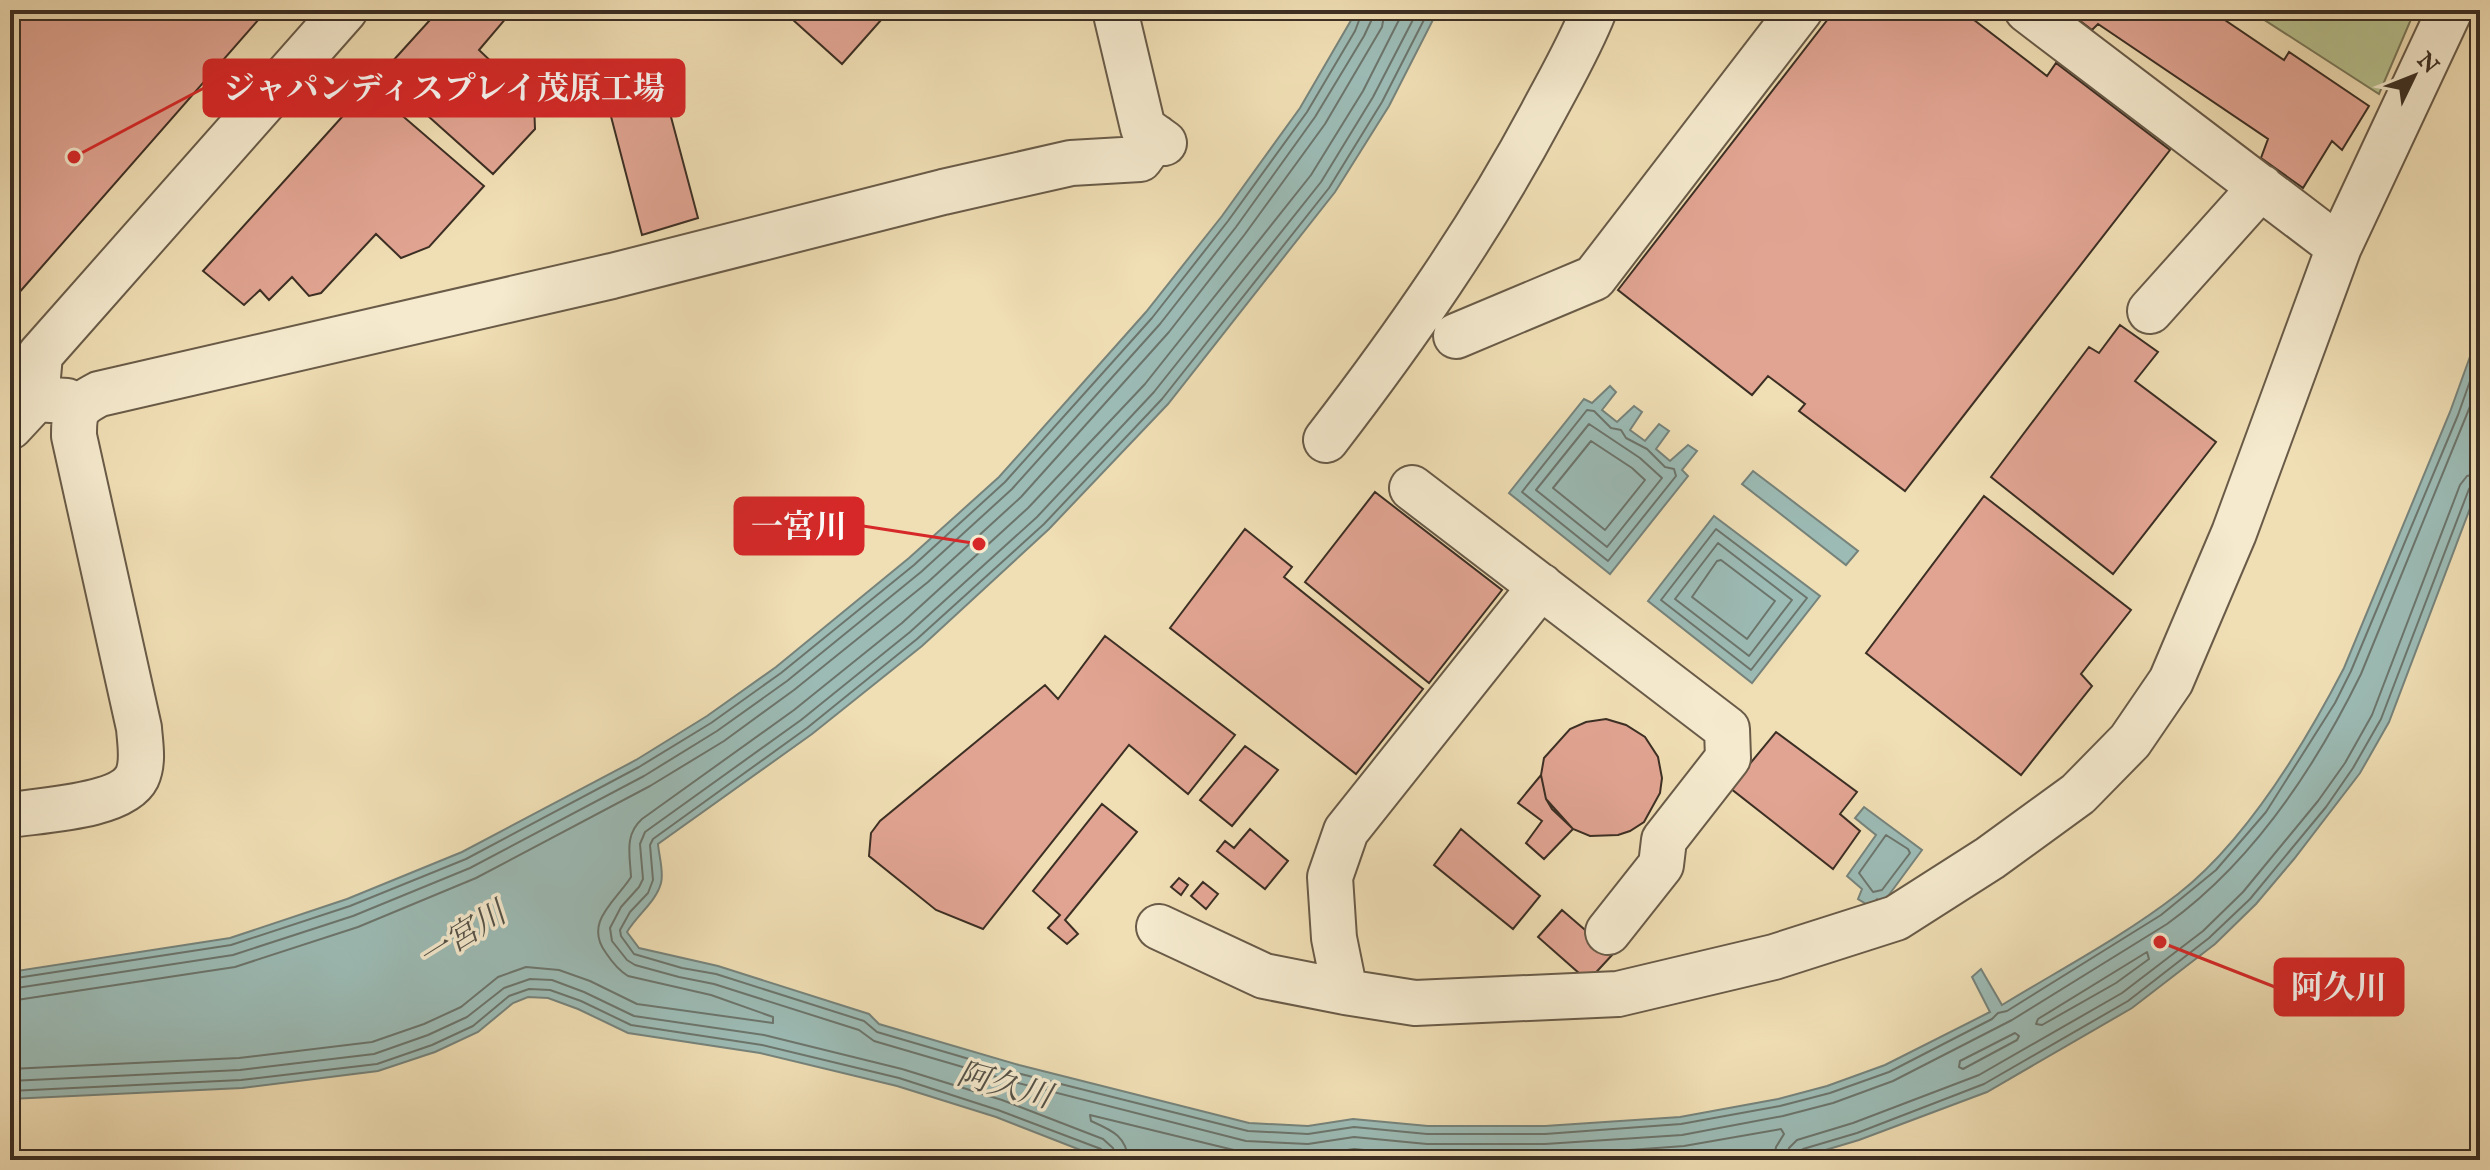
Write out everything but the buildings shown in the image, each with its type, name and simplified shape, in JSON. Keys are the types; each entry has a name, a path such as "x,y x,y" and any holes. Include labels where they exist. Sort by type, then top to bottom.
{"lane":[{"path":"345,10 40,355 23,413 82,403 99,394 612,276 943,192 1071,163 1140,159 1160,140 1143,128 1115,10"},
{"path":"1326,440 1422,311 1469,241 1516,163 1594,10"},
{"path":"1456,336 1594,278 1800,10"},
{"path":"2027,10 2339,247"},
{"path":"1159,927 1264,976 1415,1003 1618,994 1774,957 1896,918 1990,858 2078,794 2130,741 2171,681 2234,533 2339,247 2450,10"},
{"path":"2150,311 2261,187"},
{"path":"10,815 103,800 122,792 137,777 142,753 74,436 74,416 82,403"},
{"path":"1412,488 1727,729 1728,758 1664,840 1661,865 1608,932"},
{"path":"1345,992 1334,938 1330,877 1346,831 1541,586"}],"green space":[{"path":"2249,10 2415,10 2379,94"}],"water":[{"name":"一宮川","path":"1357,10 1438,10 1389,106 1335,192 1168,404 1049,529 922,646 812,734 658,844 661,883 655,896 627,932 639,948 718,966 869,1014 879,1024 1019,1065 1249,1123 1308,1126 1353,1119 1428,1126 1545,1126 1680,1117 1778,1099 1827,1086 1885,1065 1990,1012 1972,977 1981,969 2002,1005 2157,909 2203,872 2227,847 2272,790 2344,668 2450,412 2480,329 2480,482 2389,722 2360,773 2294,859 2256,904 2215,944 2132,1008 1987,1092 1859,1140 1792,1160 1106,1160 996,1117 897,1086 760,1053 628,1033 548,998 528,997 513,1003 478,1032 435,1052 378,1071 242,1088 10,1099 10,972 230,938 347,899 462,852 636,760 707,716 776,667 909,558 999,477 1146,312 1222,216 1300,108"},
{"path":"1610,386 1616,392 1602,410 1617,422 1634,406 1642,412 1630,430 1645,441 1659,424 1669,431 1656,449 1670,461 1688,445 1697,451 1682,470 1688,476 1610,574 1509,493 1584,399 1592,403"},
{"path":"1753,471 1858,551 1846,565 1742,484"},
{"path":"1714,516 1820,596 1752,683 1648,601"},
{"path":"1864,807 1922,850 1883,903 1877,899 1871,907 1858,899 1862,889 1847,876 1876,835 1855,818"}],"place":[{"name":"ジャパンディスプレイ茂原工場","path":"74,157"},
{"name":"一宮川","path":"979,544"},
{"name":"阿久川","path":"2160,942"}]}
